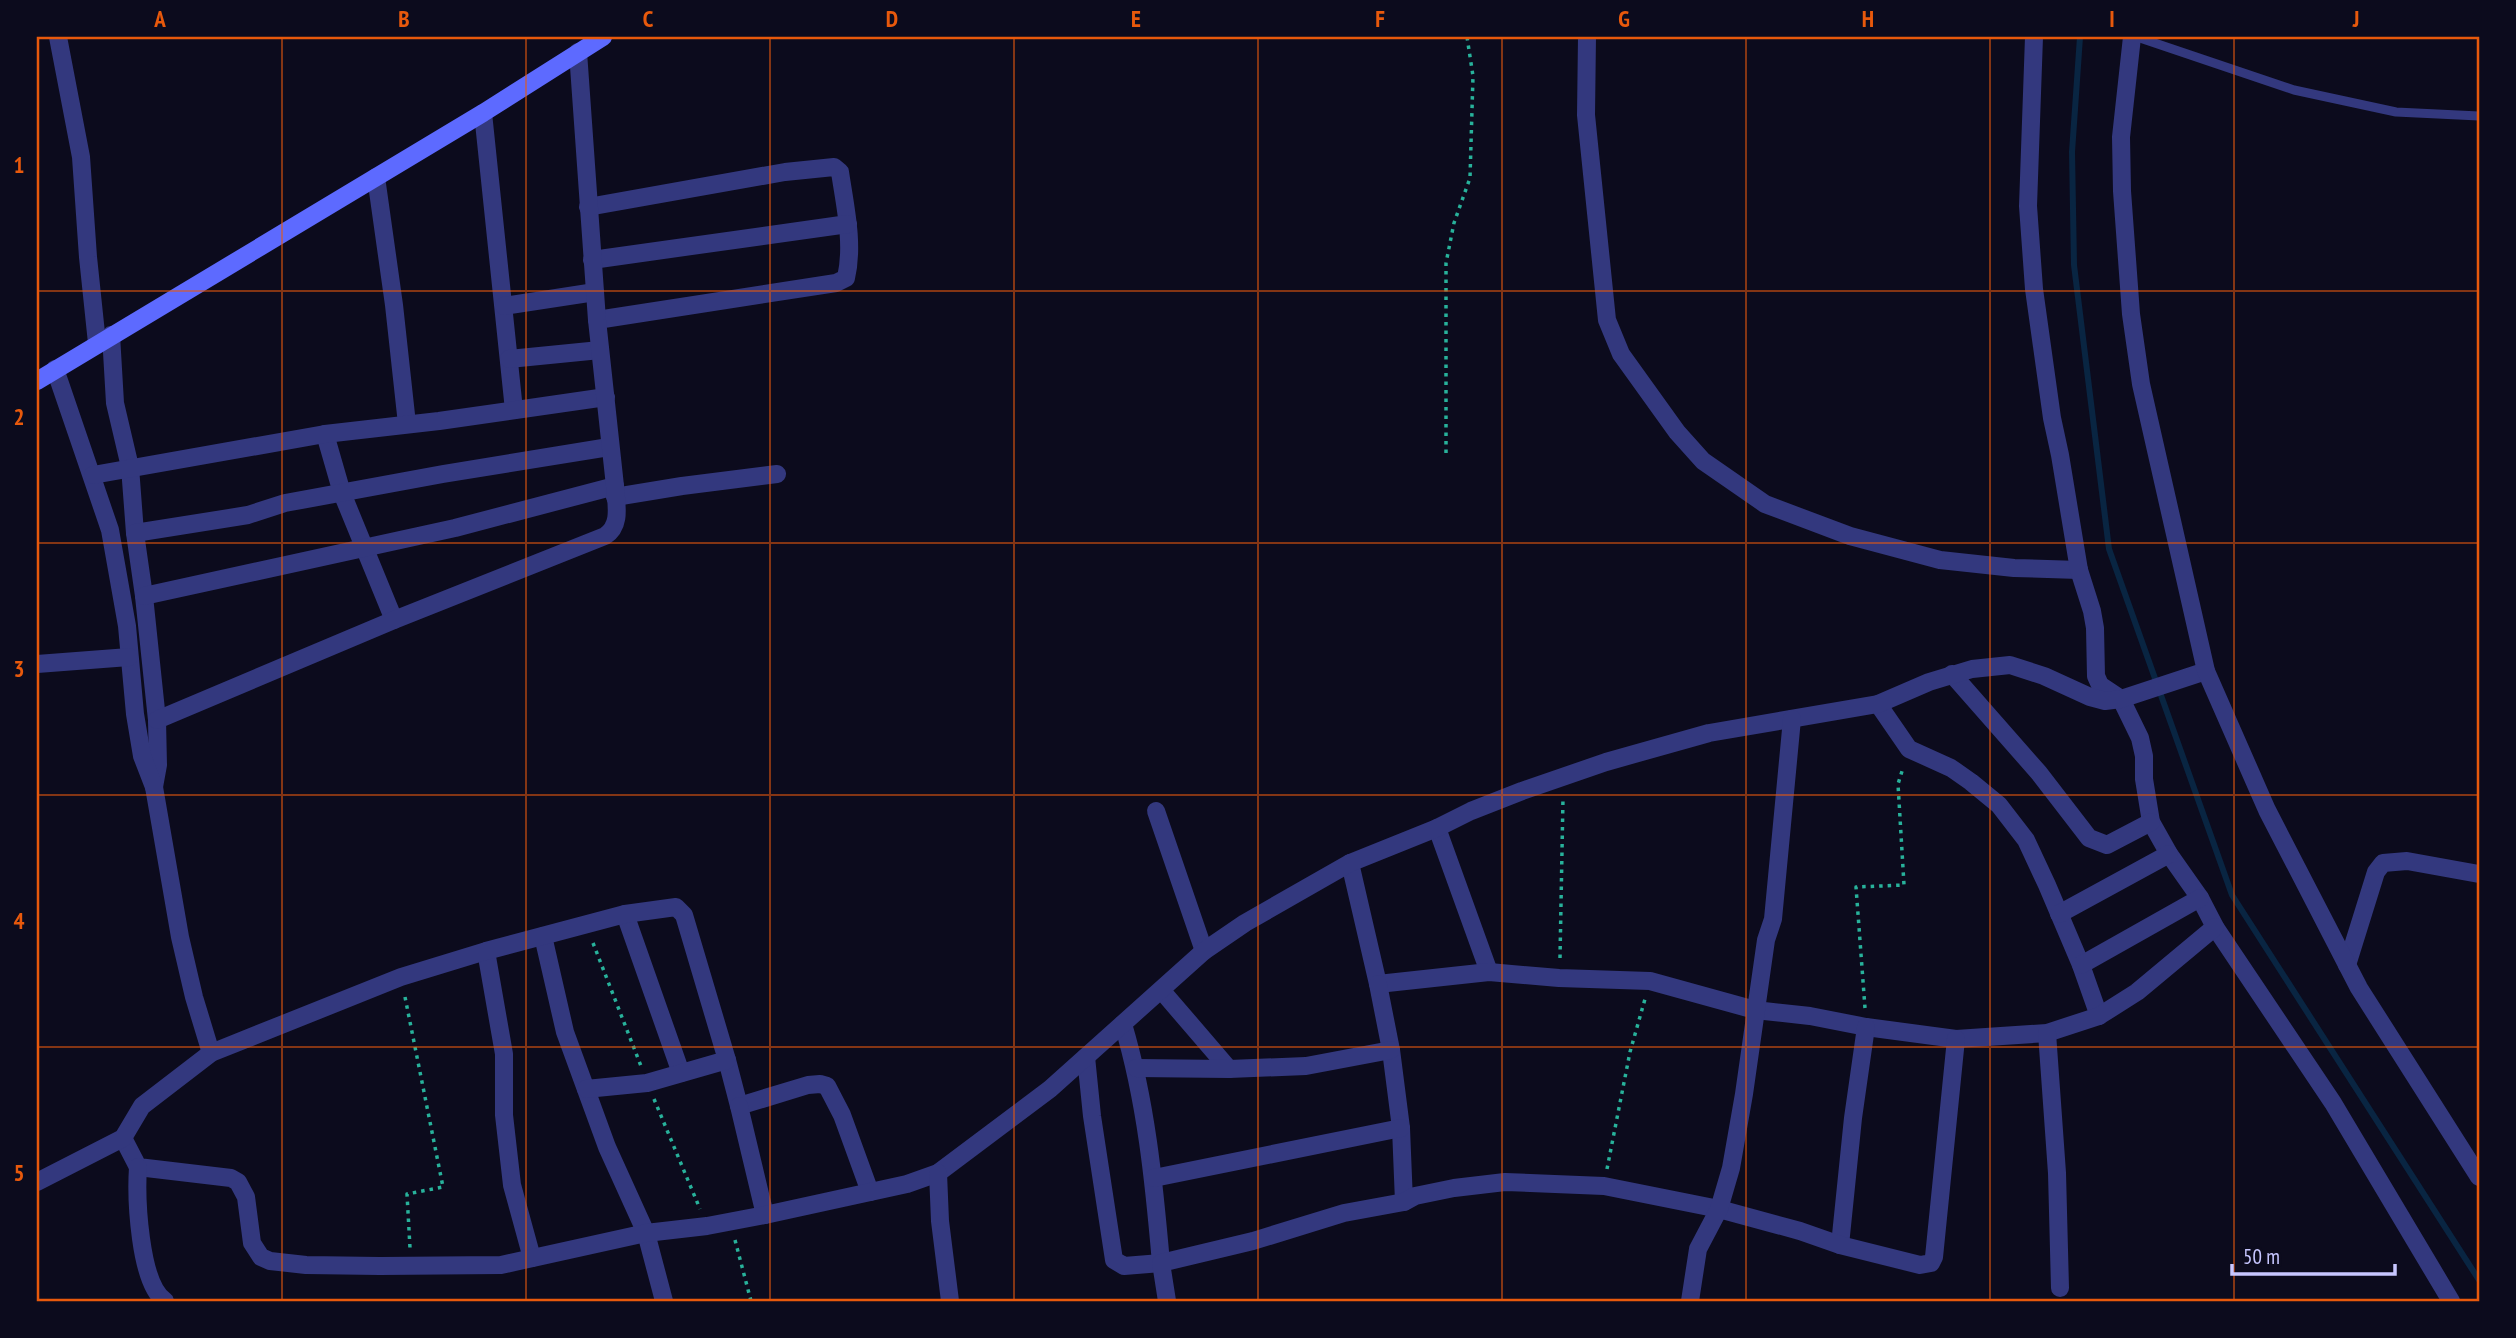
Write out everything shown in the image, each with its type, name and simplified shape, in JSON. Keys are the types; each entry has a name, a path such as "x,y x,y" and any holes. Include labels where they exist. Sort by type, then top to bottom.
{"main road":[{"path":"37,381 483,113 603,37"}],"street":[{"path":"58,37 81,157 104,339 130,467 157,720 158,765 154,787"},
{"path":"1587,37 1586,115 1607,320 1621,354 1677,432 1703,460 1765,504 1850,536 1940,560 2014,568 2079,570"},
{"path":"2034,37 2028,206 2034,289 2052,418 2079,570 2095,628 2096,676 2100,685 2129,696"},
{"path":"2132,37 2122,137 2122,191 2131,314 2141,384 2199,674 2359,988 2479,1177"},
{"path":"157,720 394,620 605,536 617,525 592,260 578,52"},
{"path":"483,113 514,410"},
{"path":"588,207 785,172 834,167 841,172 848,224 846,278 836,284 597,320"},
{"path":"376,177 407,424"},
{"path":"592,260 848,224"},
{"path":"503,306 595,292"},
{"path":"509,359 600,350"},
{"path":"55,369 110,530 127,626 142,757 154,787 180,937 211,1053"},
{"path":"93,475 325,434 606,397"},
{"path":"325,434 342,493 394,620"},
{"path":"135,533 247,515 285,503 609,447"},
{"path":"144,596 615,491 777,474"},
{"path":"37,664 129,657"},
{"path":"138,1167 231,1178 238,1182 246,1197 251,1243 255,1251 270,1261 306,1265 501,1265 646,1233 765,1215 907,1184 938,1173 1051,1089 1204,951 1245,923 1350,863 1484,806 1606,762 1709,733 1878,704 1952,674 1985,666 2010,665 2105,701 2199,674"},
{"path":"1952,674 2039,773 2089,838 2107,845 2151,822"},
{"path":"2129,696 2144,756 2144,779 2151,822 2200,898 2215,927 2333,1103 2451,1301"},
{"path":"1878,704 1909,749 1951,768 1999,805 2025,840 2081,965 2099,1016"},
{"path":"1690,1301 1698,1249 1719,1209 1731,1168 1744,1094 1766,940 1773,919 1792,719"},
{"path":"1156,811 1204,951"},
{"path":"1437,828 1489,972"},
{"path":"2059,914 2169,853"},
{"path":"2347,965 2376,872 2383,863 2407,861 2479,874"},
{"path":"1350,863 1391,1050 1401,1128 1404,1202"},
{"path":"2081,965 2200,898"},
{"path":"37,1182 123,1138 142,1107 211,1053 401,977 625,914 676,906 681,911 727,1060 765,1215"},
{"path":"625,914 681,1073"},
{"path":"1378,984 1489,972 1650,981 1755,1010 1810,1016 1866,1027 1956,1038 2047,1033 2099,1016 2137,992 2215,927"},
{"path":"543,936 565,1032 607,1147 646,1233 664,1301"},
{"path":"486,951 504,1054 504,1115 512,1185 532,1258"},
{"path":"1161,991 1229,1069"},
{"path":"1123,1024 1136,1068 1154,1178 1167,1301"},
{"path":"1840,1245 1853,1118 1866,1027"},
{"path":"2047,1033 2057,1173 2060,1288"},
{"path":"1086,1057 1092,1116 1114,1260 1124,1266 1161,1262 1253,1241 1344,1213 1404,1202 1415,1196 1505,1182 1604,1186 1719,1209 1840,1245 1920,1265 1933,1260 1956,1038"},
{"path":"1136,1068 1306,1066 1391,1050"},
{"path":"586,1089 647,1083 727,1060"},
{"path":"739,1106 808,1085 827,1086 842,1115 870,1192"},
{"path":"1154,1178 1401,1128"},
{"path":"123,1138 138,1167 136,1195 139,1229 151,1279 165,1301"},
{"path":"938,1173 940,1221 950,1301"}],"lane":[{"path":"2137,37 2294,90 2396,112 2479,116"}],"path":[{"path":"1446,453 1446,263 1454,223 1470,178 1473,76 1467,37"},
{"path":"1866,1027 1856,887 1904,885 1898,783 1909,749"},
{"path":"1559,978 1563,778"},
{"path":"401,977 443,1187 407,1194 411,1264"},
{"path":"1604,1186 1630,1052 1650,981"},
{"path":"731,1221 751,1301"}],"waterway":[{"path":"2080,37 2072,152 2074,265 2109,549 2232,895 2479,1280"}]}
